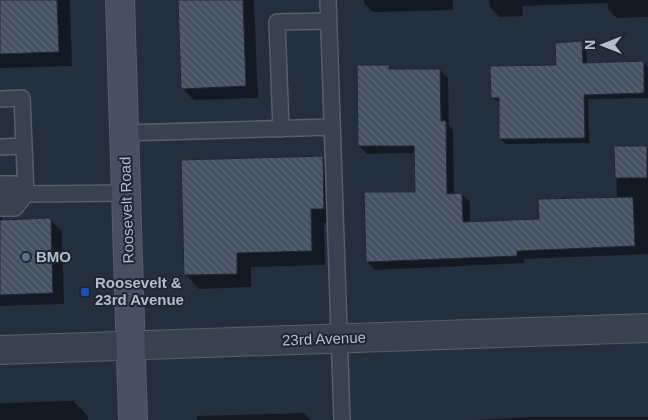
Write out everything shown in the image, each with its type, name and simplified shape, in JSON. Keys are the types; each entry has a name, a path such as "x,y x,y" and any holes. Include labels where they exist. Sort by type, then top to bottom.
{"main road":[{"name":"Roosevelt Road","path":"120,0 133,420"}],"street":[{"name":"23rd Avenue","path":"0,350 648,328"}],"lane":[{"path":"328,0 342,420"},
{"path":"280,128 277,22 329,21"},
{"path":"0,99 22,98 26,194 15,208 0,208"},
{"path":"124,133 332,127"},
{"path":"0,147 24,146"},
{"path":"0,184 14,184 26,194"},
{"path":"0,195 126,193"}],"building":[{"path":"0,0 57,0 59,52 0,54"},
{"path":"178,0 243,0 246,86 181,89"},
{"path":"582,41 583,63 644,61 644,93 584,95 585,138 499,139 499,98 491,98 490,66 556,65 555,43"},
{"path":"357,65 389,65 389,69 440,69 441,121 446,121 447,194 462,193 463,222 539,219 538,199 633,197 635,246 517,251 517,256 366,262 364,192 415,192 414,146 358,146"},
{"path":"614,146 647,146 647,178 615,178"},
{"path":"323,156 324,209 311,209 312,251 237,253 237,274 184,275 181,160"},
{"name":"BMO","path":"51,218 53,293 0,295 0,220"}],"place":[{"name":"BMO","path":"26,257"},
{"name":"Roosevelt & 23rd Avenue","path":"85,292"}]}
